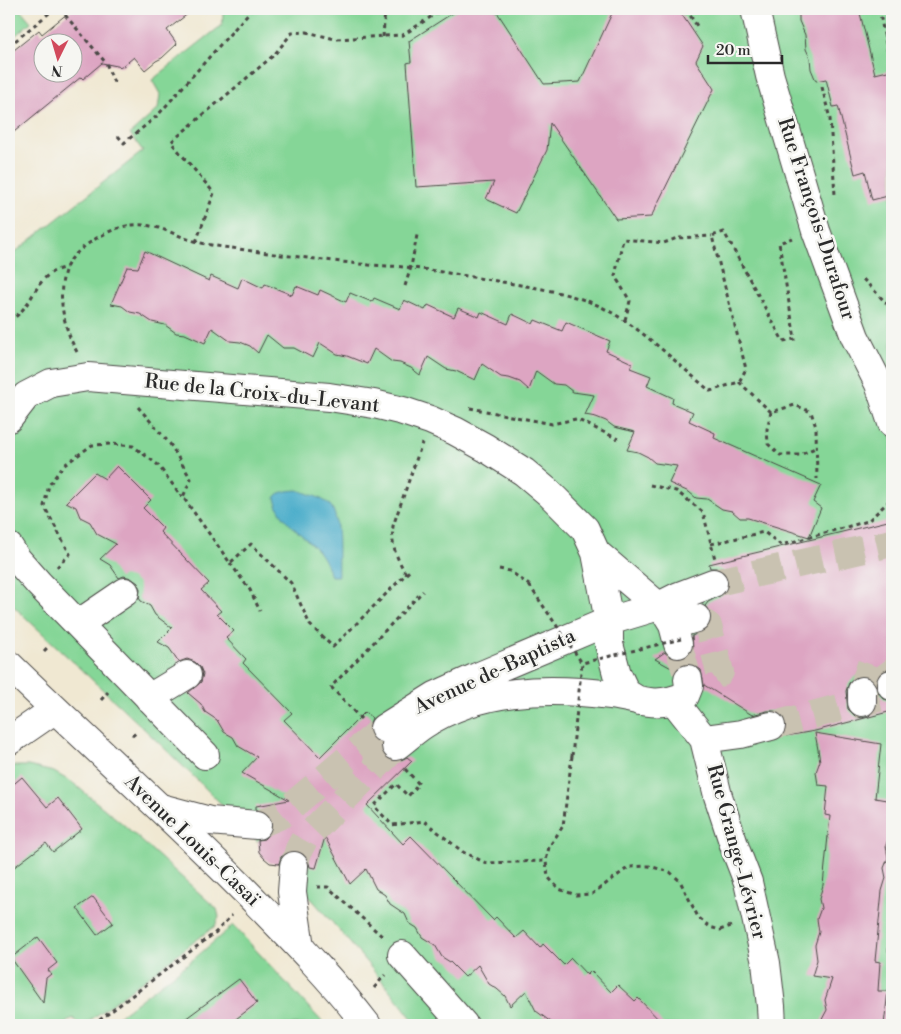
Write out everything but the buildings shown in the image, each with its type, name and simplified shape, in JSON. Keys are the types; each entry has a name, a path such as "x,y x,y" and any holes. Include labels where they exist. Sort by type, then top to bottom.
{"street":[{"name":"Rue François-Durafour","path":"755,9 770,76 816,231 855,337 879,384 892,423"},
{"name":"Rue de la Croix-du-Levant","path":"9,418 18,392 51,383 88,377 329,397 374,404 430,420 486,448 524,472 585,529 596,552 609,620 609,644 617,674 626,694 674,693"},
{"path":"9,547 38,584 205,755"},
{"name":"Rue de la Croix-du-Levant","path":"596,552 677,626"},
{"path":"677,626 687,593 714,573"},
{"path":"78,624 125,592"},
{"name":"Avenue de-Baptista","path":"395,748 435,696 609,620 677,626"},
{"name":"Avenue Louis-Casaï","path":"9,666 160,808 300,947 367,1025"},
{"path":"149,698 187,675"},
{"name":"Avenue de-Baptista","path":"395,748 423,725 451,710 502,694 562,690 613,696 674,693"},
{"path":"674,693 704,739 741,734 771,726"},
{"path":"9,741 54,710"},
{"name":"Rue Grange-Lévrier","path":"704,739 718,796 748,882 766,963 772,1025"},
{"path":"160,808 210,821 257,825"},
{"path":"294,866 292,892 300,947"},
{"path":"402,955 464,1025"}],"path":[{"path":"9,46 54,9"},
{"path":"60,9 106,63 115,85"},
{"path":"118,136 124,143 157,116 252,9"},
{"path":"383,37 385,9"},
{"path":"196,242 214,193 171,142 274,55 292,33 307,32 335,40 403,35 443,9"},
{"path":"686,9 697,26"},
{"path":"879,9 889,59 892,62"},
{"path":"822,87 830,119 835,196"},
{"path":"78,354 67,330 63,308 62,287 66,268 77,253 95,239 117,228 134,225 154,226 196,242 231,248 411,268 562,292 593,303 625,320 710,392 739,382 746,369 712,236"},
{"path":"625,320 630,301 615,276 623,239 664,242 677,238 712,236 724,232 783,341 795,339 779,243 794,238"},
{"path":"405,286 411,268 417,235"},
{"path":"9,321 18,316 46,277 53,271 66,268"},
{"path":"858,274 892,309"},
{"path":"739,382 771,412"},
{"path":"771,412 796,405 811,412 816,427 817,479"},
{"path":"138,406 170,444 191,479 182,497"},
{"path":"466,407 552,424 576,420 618,439"},
{"path":"771,412 767,429 768,444 780,455 800,455 817,447"},
{"path":"406,574 395,554 392,539 393,526 430,420"},
{"path":"38,584 70,554 44,506 49,485 63,466 92,445 133,446 158,465 250,590 260,611"},
{"path":"650,485 676,491 703,512 711,544 714,573"},
{"path":"711,544 764,532 781,545 868,520 890,500"},
{"path":"230,564 251,544 291,583 310,625 334,647 412,569"},
{"path":"499,569 510,571 529,585 582,663 564,826 549,847 546,861 548,877 559,889 576,895 592,894 629,867 649,866 670,872 680,881 698,917 710,927 720,930 739,924"},
{"path":"360,717 331,687 423,592"},
{"path":"582,663 677,626"},
{"path":"44,651 47,648"},
{"path":"395,748 420,784 408,796 396,784 374,806 392,825 424,821 463,852 486,863 546,861"},
{"path":"314,886 328,888 402,955 374,988"},
{"path":"892,908 889,951 892,951"},
{"path":"93,1025 216,932 232,916"}],"green space":[{"path":"9,9 20,9 31,22 9,41"},
{"path":"219,9 892,9 892,1025 417,1025 350,943 269,853 141,726 9,602 9,257 143,151 130,134 158,109 160,94 152,80 222,25 223,14"},
{"path":"28,766 54,772 73,783 124,825 217,909 219,917 215,926 84,1025 79,1025 73,1018 63,1025 9,1025 9,768"},
{"path":"233,925 325,1025 107,1025 195,958"}],"water":[{"path":"298,490 323,500 330,505 333,511 336,519 338,539 338,576 331,576 318,552 281,514 275,498 285,491"}],"tunnel":[{"path":"713,583 892,543"},
{"path":"696,618 708,626 720,672 703,684"},
{"path":"678,644 688,679"},
{"path":"862,691 873,659 891,684"},
{"path":"771,726 892,695"},
{"path":"257,825 281,815 384,728"},
{"path":"294,866 304,840 396,746"}]}
